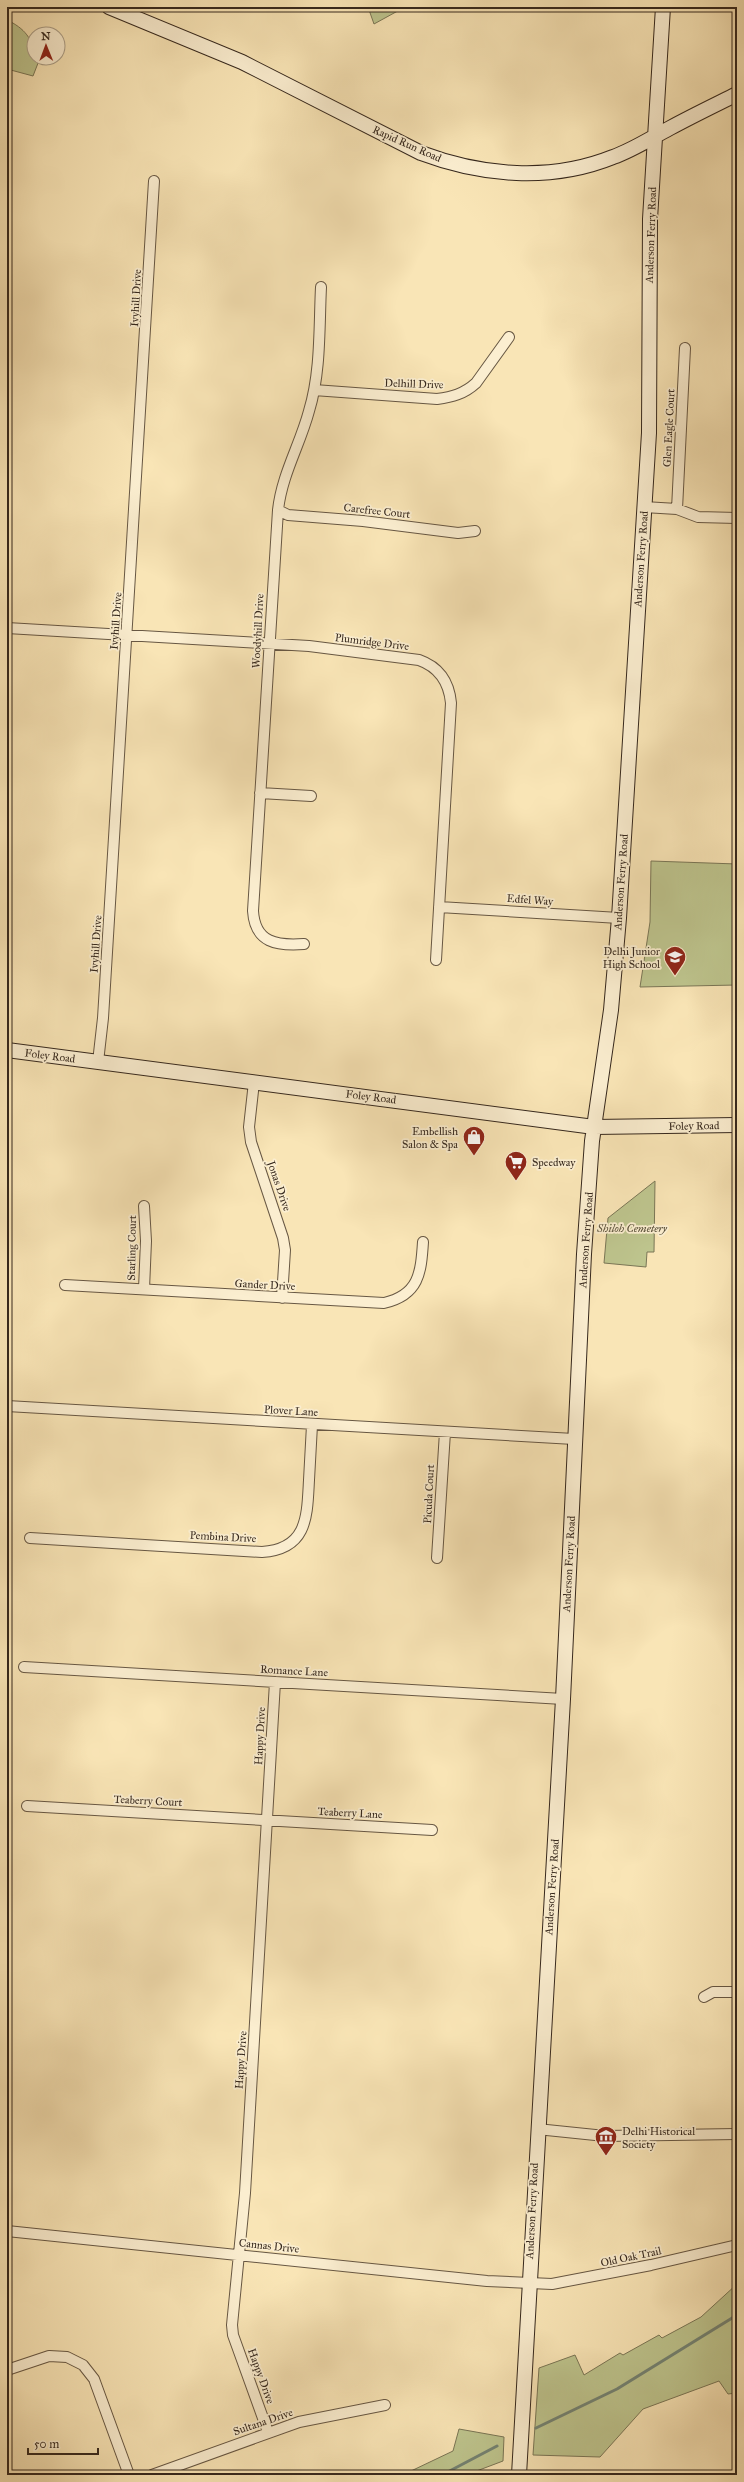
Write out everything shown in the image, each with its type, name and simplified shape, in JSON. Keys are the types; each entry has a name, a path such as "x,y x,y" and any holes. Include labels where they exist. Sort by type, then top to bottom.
{"street":[{"name":"Rapid Run Road","path":"109,7 242,62 400,143 446,162 468,168 520,174 563,170 613,158 737,94"},
{"name":"Anderson Ferry Road","path":"519,2475 537,2129 563,1699 574,1439 584,1254 594,1126 611,1010 619,918 644,507 651,368 649,250 663,7"},
{"name":"Ivyhill Drive","path":"98,1062 103,1018 154,181"},
{"name":"Woodyhill Drive","path":"304,944 284,945 273,942 259,932 254,920 260,793 278,510 284,477 309,412 314,390 321,287"},
{"name":"Delhill Drive","path":"314,390 437,399 450,398 470,389 476,383 509,337"},
{"name":"Glen Eagle Court","path":"677,509 686,348"},
{"path":"644,507 677,509 698,517 737,518"},
{"name":"Carefree Court","path":"278,510 288,515 363,521 458,533 475,531"},
{"name":"Plumridge Drive","path":"7,628 269,644 419,660 435,668 446,681 451,703 436,960"},
{"path":"260,793 312,796"},
{"name":"Edfel Way","path":"439,906 619,918"},
{"name":"Foley Road","path":"7,1050 594,1126 737,1125"},
{"name":"Jonas Drive","path":"254,1082 249,1127 251,1142 283,1238 282,1298"},
{"name":"Starling Court","path":"144,1206 146,1241 144,1289"},
{"name":"Gander Drive","path":"65,1285 377,1303 393,1301 407,1293 418,1278 423,1242"},
{"name":"Plover Lane","path":"7,1406 312,1425 574,1439"},
{"name":"Pembina Drive","path":"30,1538 262,1552 280,1549 295,1539 306,1520 312,1425"},
{"name":"Picuda Court","path":"437,1558 445,1432"},
{"name":"Romance Lane","path":"24,1667 563,1699"},
{"name":"Happy Drive","path":"268,2432 233,2335 239,2255 246,2193 275,1682"},
{"name":"Teaberry Court","path":"27,1806 268,1821"},
{"name":"Teaberry Lane","path":"268,1821 432,1830"},
{"path":"704,1997 713,1992 737,1992"},
{"path":"537,2129 605,2136 737,2134"},
{"name":"Cannas Drive","path":"7,2231 529,2284"},
{"name":"Old Oak Trail","path":"529,2284 552,2284 578,2280 737,2245"},
{"path":"7,2370 49,2356 67,2357 83,2365 94,2379 129,2475"},
{"name":"Sultana Drive","path":"152,2475 299,2422 384,2405"}],"green space":[{"path":"368,7 405,7 374,24"},
{"path":"7,20 26,34 26,66 37,66 33,76 7,69"},
{"path":"651,861 737,864 737,985 640,987 650,922"},
{"name":"Shiloh Cemetery","path":"655,1181 654,1252 647,1252 646,1267 604,1263 608,1218"},
{"path":"737,2284 737,2393 728,2394 719,2381 643,2409 600,2457 533,2455 539,2368 575,2355 584,2375 620,2353 623,2355 659,2335 662,2338 701,2317"},
{"path":"459,2429 504,2437 503,2461 466,2475 363,2475 411,2471 453,2451"}],"waterway":[{"path":"536,2428 617,2389 737,2315"},
{"path":"442,2475 497,2446"}],"place":[{"name":"Delhi Junior High School","path":"675,976"},
{"name":"Embellish Salon & Spa","path":"474,1156"},
{"name":"Speedway","path":"516,1182"},
{"name":"Delhi Historical Society","path":"606,2156"}]}
